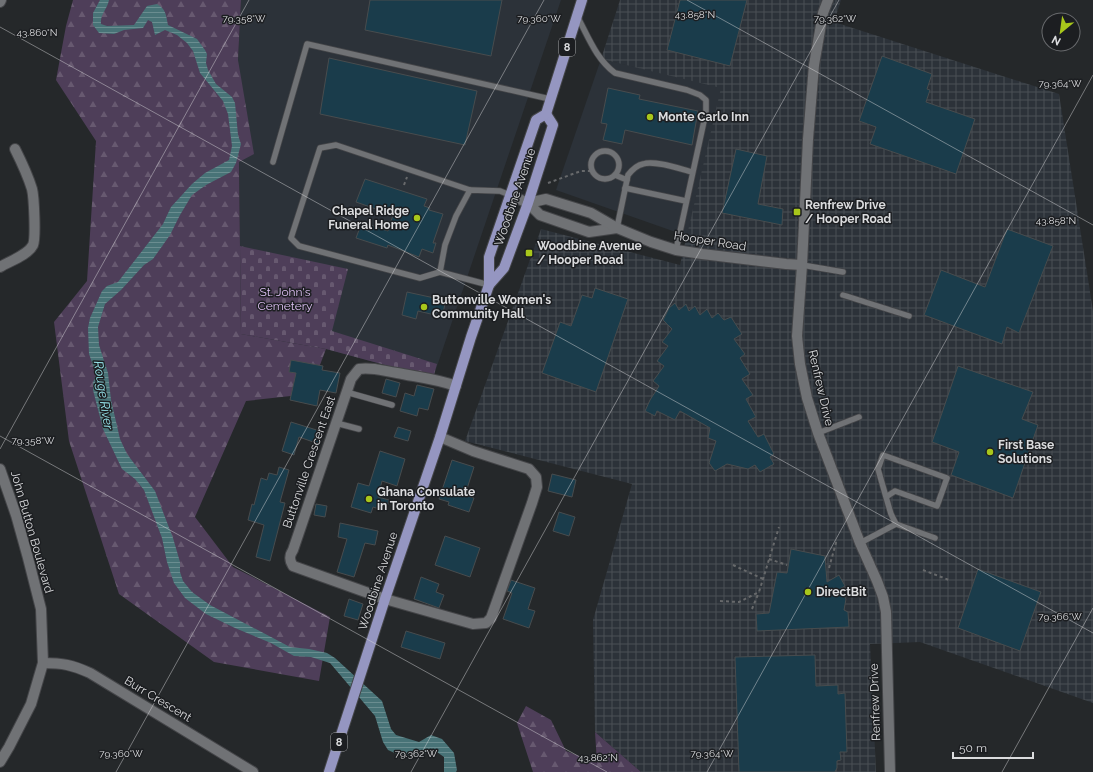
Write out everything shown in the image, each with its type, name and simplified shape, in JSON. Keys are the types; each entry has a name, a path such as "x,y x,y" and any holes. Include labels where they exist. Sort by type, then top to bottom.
{"main road":[{"name":"Woodbine Avenue","path":"329,772 385,599 440,437 470,337 489,285 489,257 536,120 546,114 582,0"},
{"name":"Woodbine Avenue","path":"489,285 504,268 528,204 553,125 546,114"}],"street":[{"name":"Renfrew Drive","path":"828,0 823,13 814,65 808,139 797,336 800,364 818,433 860,543 883,597 886,612 890,772"},
{"path":"0,267 23,256 33,245 35,236 32,190 15,149"},
{"path":"510,195 528,204 540,215 589,232 617,228"},
{"name":"Hooper Road","path":"528,204 546,199 591,213 617,228 651,242 676,250 802,265"},
{"name":"Buttonville Crescent East","path":"385,599 293,566 290,561 290,555 293,550 346,392 354,374 359,369 378,369 440,381 456,386"},
{"path":"385,599 473,624 486,623 491,618 532,503 537,487 536,477 529,470 473,452 440,437"},
{"name":"John Button Boulevard","path":"0,468 16,515 41,610 43,663 31,704 0,762"},
{"name":"Burr Crescent","path":"43,663 60,663 73,666 90,673 253,772"}],"lane":[{"path":"577,15 599,58 606,67 615,73 687,90 700,95 706,100 706,112 676,250"},
{"path":"272,162 307,44 550,99"},
{"path":"489,285 440,272 420,278 299,246 291,238 320,148 336,145 470,190 500,191 510,195"},
{"path":"608,152 613,154 618,161 619,166 615,175 607,179 603,179 595,175 592,171 591,163 595,155 599,153 608,152"},
{"path":"617,228 628,175 634,169 643,164 654,163 692,172"},
{"path":"615,175 627,180"},
{"path":"625,188 686,201"},
{"path":"440,272 446,245 456,216 470,190"},
{"path":"802,265 843,272"},
{"path":"843,295 909,316"},
{"path":"346,392 392,405"},
{"path":"818,433 859,417"},
{"path":"336,423 359,429"},
{"path":"886,497 895,491 937,506 947,478 883,455 878,470 891,514 896,524 935,538"},
{"path":"860,543 896,524"}],"path":[{"path":"548,183 581,171 592,171"},
{"path":"752,609 759,592 779,527"},
{"path":"829,568 837,539"},
{"path":"769,559 787,565"},
{"path":"733,565 763,578"},
{"path":"923,570 949,580"},
{"path":"720,601 739,602 759,592"}],"shaded area":[{"path":"241,0 561,0 433,378 326,349 241,334 238,60"},
{"path":"620,0 841,0 834,22 1059,94 1093,311 1093,703 920,642 870,644 876,772 641,772 595,732 593,620 632,484 465,441 541,229 680,265 721,88 601,59"},
{"path":"601,59 722,87 687,236 556,190"}],"green space":[{"path":"73,0 241,0 238,60 254,154 239,162 241,334 326,349 309,394 246,401 195,517 233,567 330,617 319,681 214,662 119,594 69,441 54,322 87,281 96,141 56,80 66,26"},
{"name":"St. John's Cemetery","path":"240,246 348,269 332,331 437,364 433,378 326,349 241,334"},
{"path":"526,706 551,720 566,751 597,763 595,732 641,772 533,772 517,723"}],"water":[{"name":"Rouge River","path":"100,0 109,0 102,17 101,24 107,26 134,25 147,6 157,4 164,10 168,25 197,39 207,54 206,63 208,70 216,84 232,97 235,103 238,135 241,144 236,163 231,172 206,185 192,195 170,235 153,259 144,265 121,290 105,304 98,327 99,345 108,373 111,400 120,439 127,454 155,491 173,538 180,562 180,572 183,581 192,592 210,605 290,647 327,653 335,658 382,701 391,729 396,735 419,742 431,735 442,739 454,753 457,770 456,772 444,772 444,757 434,750 413,758 406,758 388,750 383,742 375,716 330,663 311,657 294,656 271,643 206,614 185,598 174,583 167,562 162,538 144,490 135,479 122,469 103,429 93,390 93,383 96,374 89,354 88,328 90,318 102,291 107,286 118,282 163,224 171,207 192,184 205,173 229,160 232,146 228,114 223,101 200,73 193,51 187,43 177,35 165,30 155,35 152,22 148,20 143,28 124,30 114,34 99,33 93,25 93,13"}],"building":[{"path":"370,0 502,0 491,56 365,30"},
{"path":"680,0 747,0 730,66 667,50"},
{"path":"882,56 932,74 927,89 930,90 926,102 975,119 956,174 870,144 876,127 859,121"},
{"path":"329,58 477,91 465,145 320,114"},
{"name":"Monte Carlo Inn","path":"608,88 640,95 639,99 698,111 692,145 625,130 622,144 603,140 607,124 601,123"},
{"path":"736,149 767,156 758,204 783,209 782,225 722,213"},
{"name":"Chapel Ridge Funeral Home","path":"365,179 427,199 424,206 430,208 429,210 443,214 433,243 436,243 433,253 422,249 419,257 388,245 387,248 356,238 362,222 388,231 393,215 356,202"},
{"path":"1007,229 1053,246 1019,333 1007,327 1002,344 924,315 941,270 985,287"},
{"path":"595,288 628,299 596,392 542,373 560,322 571,326 582,295 592,298"},
{"name":"Buttonville Women's Community Hall","path":"407,292 439,299 438,302 445,304 443,313 436,312 435,315 418,311 416,319 402,315"},
{"path":"675,303 679,310 686,304 689,311 695,306 700,315 707,309 712,318 718,313 724,320 731,317 742,334 734,339 745,354 740,358 750,374 742,379 753,395 746,399 756,417 748,421 758,437 764,434 774,454 770,457 774,464 760,472 755,465 748,469 727,464 715,471 709,463 716,441 708,438 710,428 680,411 675,420 657,411 655,416 645,411 659,386 653,381 664,366 657,361 668,346 662,342 672,329 663,320 669,308"},
{"path":"291,360 323,366 322,370 340,373 336,393 320,390 317,406 290,400 296,373 289,372"},
{"path":"958,366 1033,392 1022,419 1038,425 1013,498 951,475 959,452 932,442"},
{"path":"386,379 400,383 396,397 382,393"},
{"path":"417,385 434,389 428,410 419,408 417,416 400,411 405,393 414,396"},
{"path":"291,422 323,432 319,444 299,437 294,455 282,451"},
{"path":"398,427 411,431 408,441 394,437"},
{"path":"380,451 405,459 397,486 382,481 378,497 389,500 386,511 373,507 371,513 351,507 358,483 369,486"},
{"path":"452,460 474,467 465,495 474,498 469,512 448,505 449,502 439,499"},
{"path":"279,467 289,470 280,502 285,503 270,561 256,557 264,525 248,520 252,504 254,505 261,478 267,480 269,473 277,475"},
{"path":"552,474 576,480 572,497 548,491"},
{"path":"316,504 327,506 325,517 314,515"},
{"path":"559,512 575,517 569,536 553,531"},
{"path":"340,523 378,531 375,545 365,543 354,577 337,572 347,539 338,537"},
{"path":"445,536 480,548 470,577 435,565"},
{"name":"DirectBit","path":"791,549 825,556 827,582 839,575 845,586 840,589 846,599 844,610 848,612 849,627 757,631 756,614 769,613 777,572 787,573"},
{"path":"978,569 1041,592 1020,651 958,628"},
{"path":"421,577 439,584 436,592 444,595 439,608 414,599"},
{"path":"511,580 535,588 528,609 535,611 529,628 503,619 512,593 507,591"},
{"path":"349,599 363,604 358,620 344,616"},
{"path":"406,631 445,643 440,659 401,647"},
{"path":"815,655 816,686 838,685 838,694 845,693 847,752 840,752 841,760 837,761 837,768 835,772 739,772 735,657"}],"place":[{"name":"Monte Carlo Inn","path":"650,117"},
{"name":"Renfrew Drive / Hooper Road","path":"797,212"},
{"name":"Chapel Ridge Funeral Home","path":"417,218"},
{"name":"Woodbine Avenue / Hooper Road","path":"529,253"},
{"name":"Buttonville Women's Community Hall","path":"424,307"},
{"name":"First Base Solutions","path":"990,452"},
{"name":"Ghana Consulate in Toronto","path":"369,499"},
{"name":"DirectBit","path":"808,592"}]}
